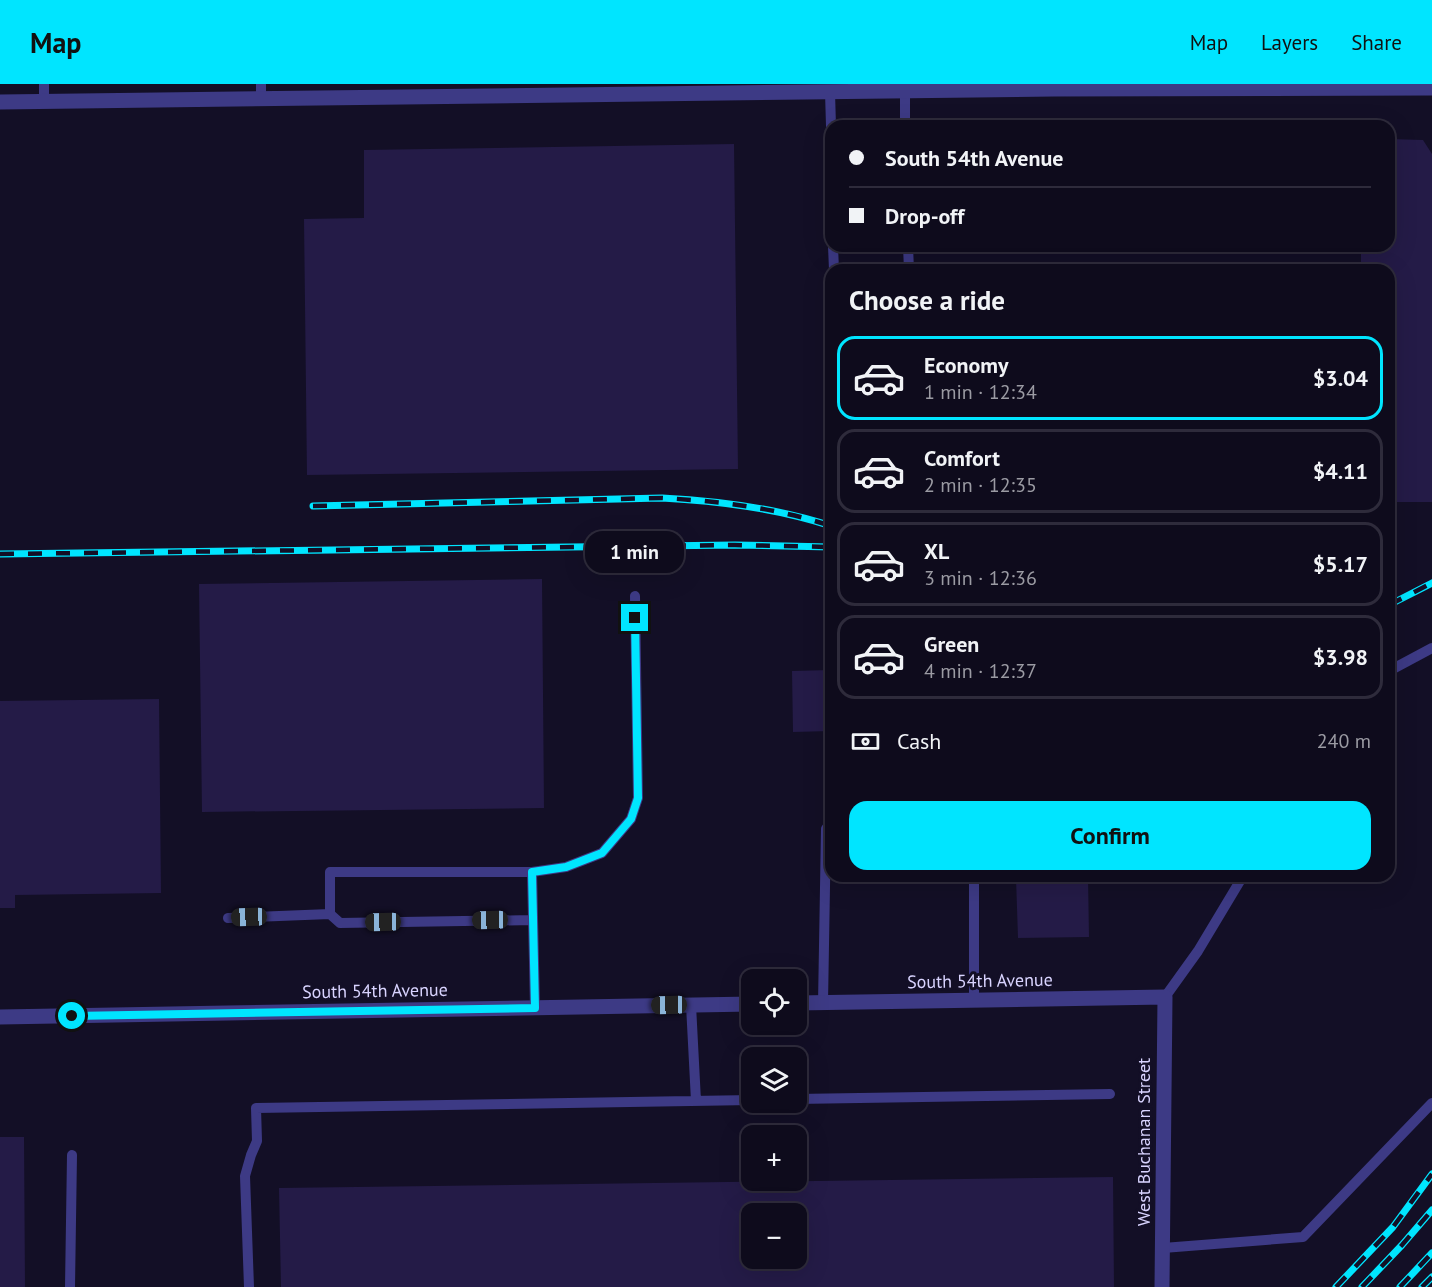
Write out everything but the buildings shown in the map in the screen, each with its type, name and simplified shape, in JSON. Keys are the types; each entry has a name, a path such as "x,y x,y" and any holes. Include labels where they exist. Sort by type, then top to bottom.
{"street":[{"path":"0,102 261,91 824,89 904,91 1164,86 1432,88"},
{"name":"South 54th Avenue","path":"807,1003 1165,997"},
{"name":"West Buchanan Street","path":"1162,1287 1165,997"},
{"name":"South 54th Avenue","path":"0,1017 741,1004"}],"lane":[{"path":"44,84 44,101"},
{"path":"824,89 830,120"},
{"path":"904,91 905,120"},
{"path":"330,914 330,872 532,872 566,867 602,853 631,819 638,798 635,596"},
{"path":"1395,668 1432,648"},
{"path":"823,1003 825,829"},
{"path":"532,872 535,1008"},
{"path":"974,882 974,1001"},
{"path":"1165,997 1198,951 1240,882"},
{"path":"228,918 330,914 340,923 533,920"},
{"path":"691,1005 696,1101"},
{"path":"807,1099 1110,1094"},
{"path":"249,1287 245,1176 257,1141 256,1108 741,1100"},
{"path":"1163,1248 1303,1237 1432,1103"},
{"path":"70,1287 72,1155"}],"railway":[{"path":"313,506 662,498 748,506 790,514 825,524"},
{"path":"0,554 735,545 825,547"},
{"path":"1395,602 1432,583"},
{"path":"1336,1287 1393,1227 1432,1174"},
{"path":"1362,1287 1432,1210"},
{"path":"1400,1287 1432,1253"},
{"path":"1422,1287 1432,1277"}],"route":[{"path":"72,1016 535,1008 532,872 566,867 602,853 631,819 638,798 635,618"}]}
